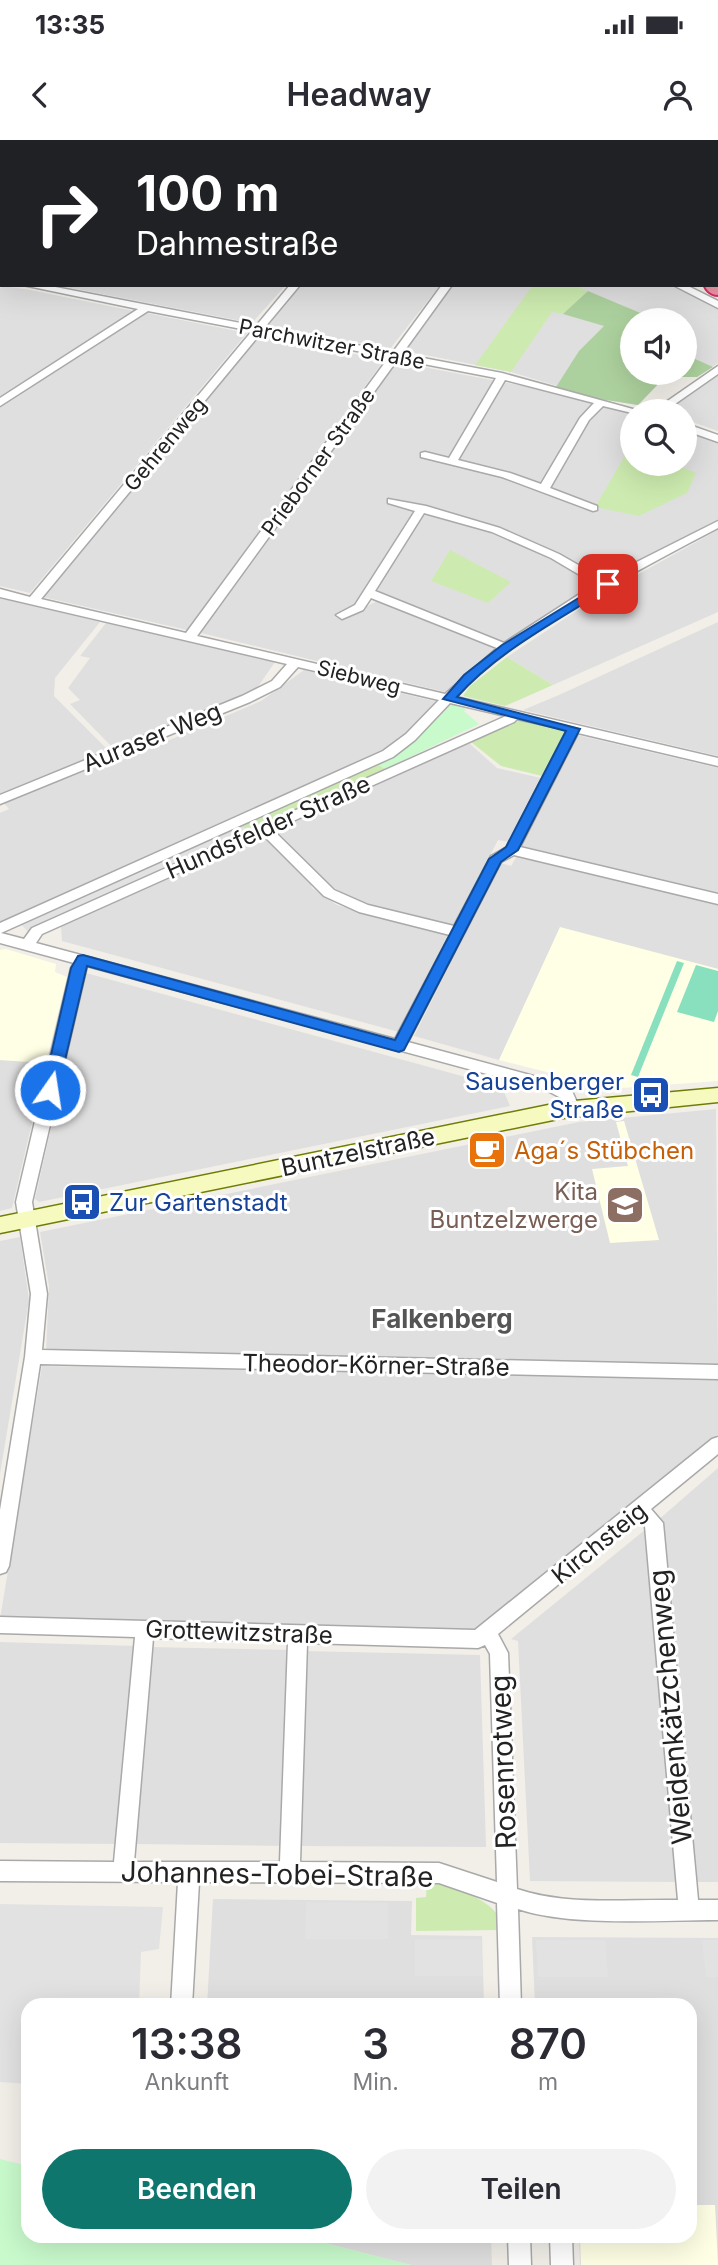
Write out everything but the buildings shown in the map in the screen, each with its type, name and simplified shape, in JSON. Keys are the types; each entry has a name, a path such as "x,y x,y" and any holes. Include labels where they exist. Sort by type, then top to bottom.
{"street":[{"name":"Parchwitzer Straße","path":"38,287 502,376 620,407"},
{"name":"Gehrenweg","path":"33,601 293,287"},
{"name":"Prieborner Straße","path":"189,638 446,287"},
{"path":"682,287 718,305"},
{"path":"0,402 146,308"},
{"path":"675,399 718,369"},
{"path":"452,461 502,376"},
{"path":"544,489 585,418 601,402"},
{"path":"697,431 718,439"},
{"path":"425,455 544,489 593,508"},
{"path":"392,501 467,520 528,543 605,585"},
{"path":"342,615 359,607 422,508"},
{"name":"Hundsfelder Straße","path":"0,929 370,764 414,737 468,677 507,648 605,585 718,524"},
{"name":"Siebweg","path":"0,593 718,762"},
{"path":"369,593 507,648"},
{"name":"Auraser Weg","path":"0,800 246,699 276,684 296,662"},
{"name":"Hundsfelder Straße","path":"27,945 37,931 499,724 513,715"},
{"path":"399,1046 496,859 512,850 574,729"},
{"path":"264,829 328,892 363,909 458,932"},
{"path":"512,850 718,899"},
{"path":"0,937 551,1086 567,1095 572,1108"},
{"path":"0,1566 33,1357 39,1294 24,1202 78,968 83,960"},
{"name":"Buntzelstraße","path":"0,1225 572,1108 718,1096"},
{"name":"Theodor-Körner-Straße","path":"33,1357 718,1372"},
{"name":"Kirchsteig","path":"483,1636 641,1510 718,1444"},
{"name":"Weidenkätzchenweg","path":"641,1510 654,1523 689,1910"},
{"name":"Grottewitzstraße","path":"0,1625 298,1634 483,1636"},
{"path":"123,1872 145,1629"},
{"path":"290,1873 298,1634"},
{"name":"Rosenrotweg","path":"483,1636 499,1653 511,1998"},
{"name":"Johannes-Tobei-Straße","path":"0,1871 439,1873 535,1905 574,1909 718,1910"},
{"path":"181,1998 189,1872"},
{"path":"519,2243 520,2265"},
{"path":"561,2243 562,2265"}],"shaded area":[{"path":"66,287 284,287 252,323"},
{"path":"297,287 438,287 390,349 268,326"},
{"path":"452,287 673,287 718,308 718,363 697,377 697,308 620,308 620,385 657,385 644,399 620,399 620,402 600,399 511,372 405,351"},
{"path":"0,288 30,290 134,311 0,396"},
{"path":"146,313 247,333 30,593 0,586 0,408"},
{"path":"261,335 384,360 187,630 43,597"},
{"path":"397,362 550,391 620,410 620,476 697,476 697,436 718,444 718,519 603,581 499,529 392,498 389,501 414,508 416,512 356,606 334,617 342,619 381,599 499,648 445,692 201,633"},
{"path":"718,373 718,431 697,424 697,399 683,399"},
{"path":"425,513 476,525 523,544 598,584 504,644 379,593 377,586"},
{"path":"718,530 718,612 553,685 507,657 599,596"},
{"path":"0,598 100,622 55,678 54,696 110,752 0,798"},
{"path":"718,622 718,756 523,710 559,695"},
{"path":"106,623 275,662 255,691 115,750 70,704 80,700 68,688 90,658 80,656"},
{"path":"304,670 438,702 404,740 372,757 0,923 0,813 9,809 3,802 113,756 120,761 261,701"},
{"path":"577,735 718,768 718,895 522,846"},
{"path":"469,743 497,768 541,778 509,842 498,840 453,927 373,907 339,891 317,876 272,831"},
{"path":"241,825 249,833 28,932 20,923"},
{"path":"263,835 309,880 312,888 337,905 448,935 399,1032 62,941 61,926"},
{"path":"518,854 718,905 718,969 560,928 499,1060 414,1036 501,863 511,866"},
{"path":"560,927 718,969 718,1081 621,1088 598,1085 499,1060"},
{"path":"6,949 56,964 55,972 67,977 46,1063 0,1060 0,950"},
{"path":"86,973 502,1087 510,1106 39,1202 35,1199"},
{"path":"0,1060 46,1063 12,1208 0,1211"},
{"path":"716,1109 718,1365 46,1351 49,1286 40,1232 579,1122"},
{"name":"Kita Buntzelzwerge","path":"624,1121 659,1240 610,1243 592,1169 628,1166 616,1122"},
{"path":"20,1237 29,1300 0,1474 0,1241"},
{"path":"42,1366 718,1378 718,1434 632,1508 528,1587 478,1630 0,1619"},
{"path":"718,1468 718,1882 694,1882 657,1521"},
{"path":"646,1529 681,1882 530,1881 518,1641 511,1639"},
{"path":"0,1642 138,1646 121,1844 0,1843"},
{"path":"151,1647 292,1650 285,1846 134,1844"},
{"path":"304,1651 480,1655 486,1847 298,1846"},
{"path":"213,1899 412,1901 411,1935 482,1936 484,1998 207,1998"},
{"path":"306,1902 388,1903 388,1939 305,1939"},
{"path":"0,1904 163,1907 159,1949 141,1952 139,1998 21,1998 21,2084 0,2082"},
{"path":"532,1937 718,1938 718,2265 580,2265 579,2243 697,2243 697,1998 535,1998"},
{"path":"415,1939 481,1939 483,1976 415,1976"},
{"path":"536,1940 605,1940 608,1977 538,1977"},
{"path":"702,1940 718,1940 718,1977 706,1977"},
{"path":"697,2205 715,2205 718,2265 581,2265 580,2243 697,2243"},
{"path":"325,2243 491,2243 492,2265 411,2265"}],"green space":[{"path":"532,287 577,287 588,291 563,314 552,312 511,372 475,365"},
{"path":"588,291 628,308 620,308 620,385 657,385 644,399 620,399 620,402 556,387 579,351 604,326 563,314"},
{"path":"697,360 713,367 697,377"},
{"path":"620,464 620,476 695,476 687,493 639,516 595,507"},
{"path":"450,550 511,582 488,603 431,581"},
{"path":"507,657 553,685 505,706 463,696 470,686"},
{"path":"451,704 466,709 464,711 479,724 385,769 379,765 415,740"},
{"path":"520,720 565,731 542,776 501,766 471,742"},
{"path":"379,765 385,769 249,833 241,825"},
{"path":"677,961 684,963 638,1077 631,1075"},
{"path":"696,965 718,971 718,1011 714,1022 677,1012"},
{"path":"427,1882 454,1888 484,1902 497,1914 501,1930 416,1931 416,1898 426,1897"},
{"path":"0,2159 21,2164 21,2243 325,2243 411,2265 0,2265"}],"place":[{"name":"Sausenberger Straße","path":"651,1095"},
{"name":"Aga´s Stübchen","path":"487,1150"},
{"name":"Zur Gartenstadt","path":"82,1202"},
{"name":"Kita Buntzelzwerge","path":"625,1205"}],"district":[{"name":"Falkenberg","path":"442,1318"}],"route":[{"path":"50,1090 78,968 83,960 399,1046 496,859 512,850 574,729 449,699 468,677 507,648 608,584"}]}
